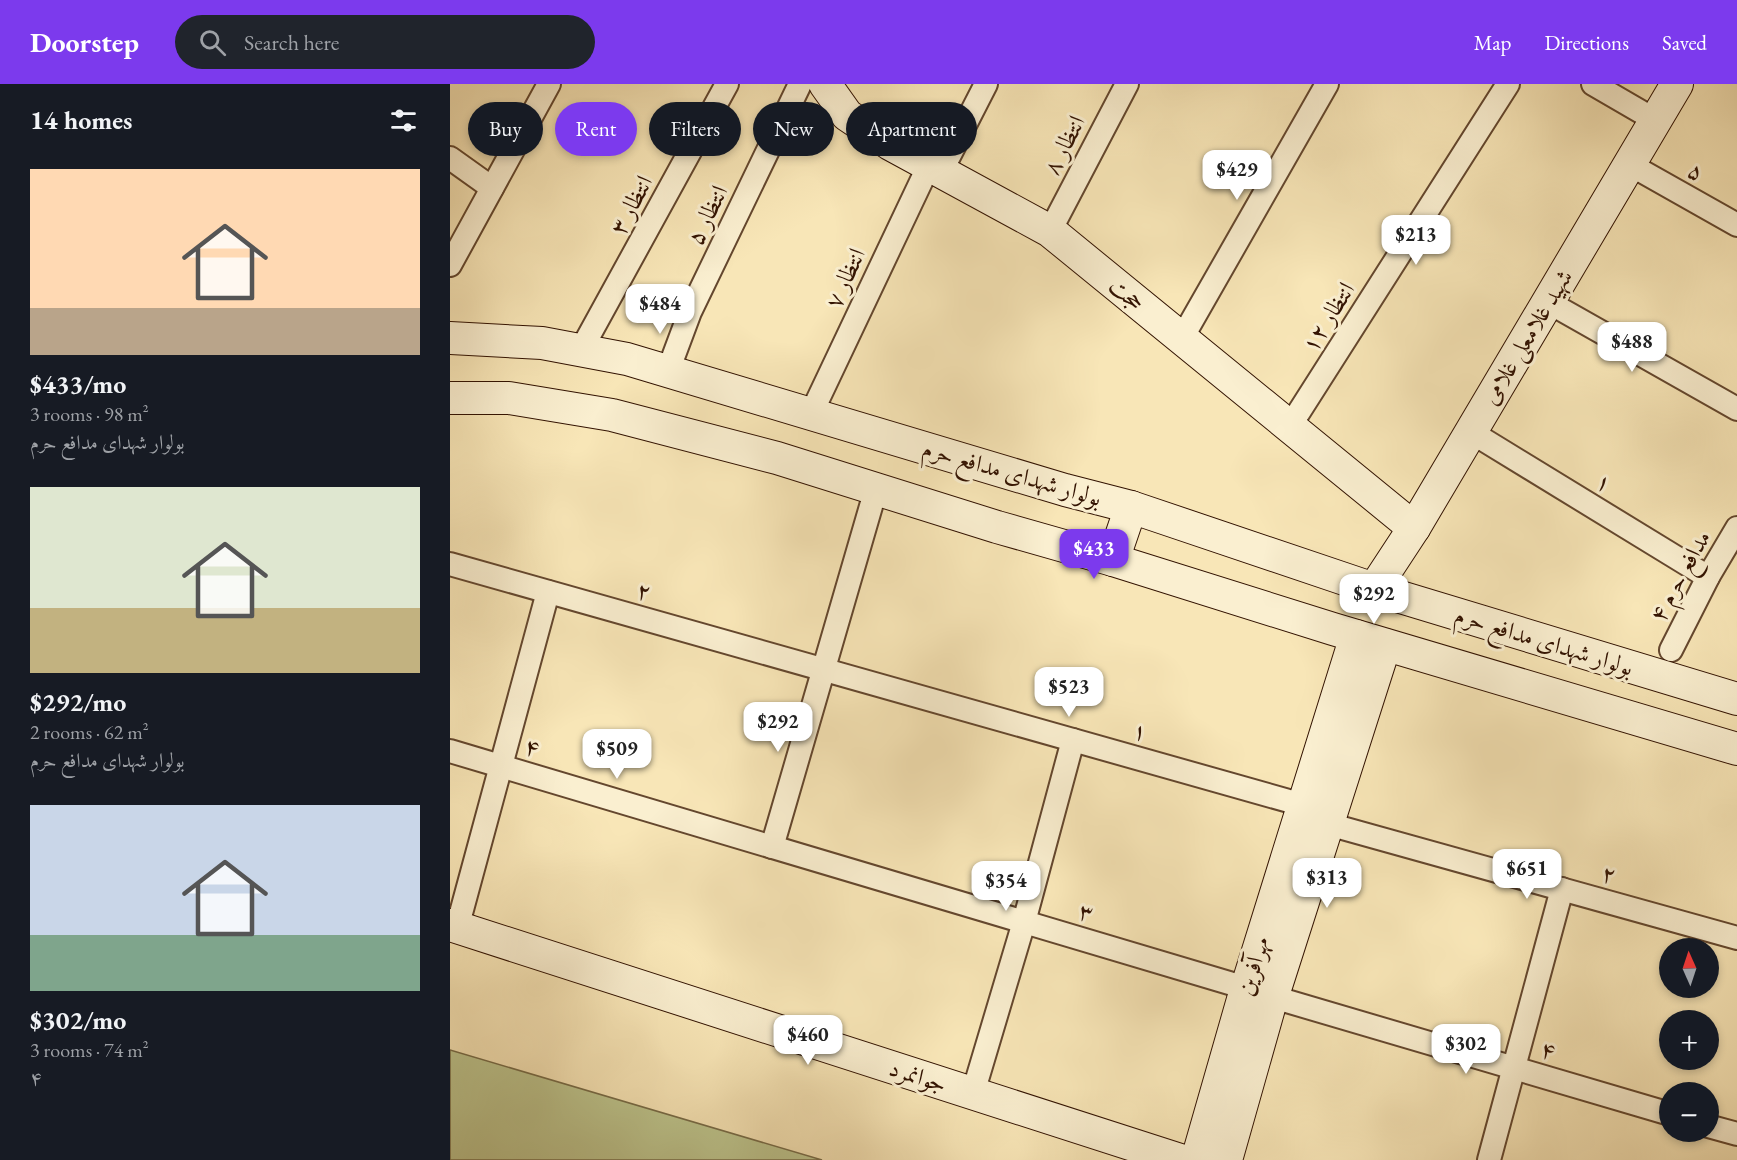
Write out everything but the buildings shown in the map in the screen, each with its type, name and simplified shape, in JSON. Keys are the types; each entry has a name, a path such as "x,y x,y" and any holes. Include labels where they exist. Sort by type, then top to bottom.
{"street":[{"path":"450,265 549,84"},
{"name":"انتظار ۳","path":"581,350 726,84"},
{"name":"انتظار ۵","path":"668,371 690,312 800,84"},
{"name":"حجت","path":"825,84 847,115 890,144 1050,231 1414,528"},
{"name":"انتظار ۷","path":"811,414 935,169 986,84"},
{"name":"انتظار ۸","path":"1050,231 1127,84"},
{"path":"1182,338 1327,84"},
{"name":"انتظار ۱۲","path":"1290,426 1508,84"},
{"path":"1593,84 1655,120"},
{"name":"شهید غلامعلی غلامی","path":"1374,589 1414,528 1677,84"},
{"path":"450,158 492,188"},
{"name":"۵","path":"1629,164 1737,225"},
{"path":"1548,302 1737,409"},
{"name":"بولوار شهدای مدافع حرم","path":"450,338 542,343 627,359 1065,490 1131,507 1374,589 1737,699"},
{"name":"بولوار شهدای مدافع حرم","path":"450,398 509,398 612,415 777,458 996,527 1113,560 1368,649 1737,749"},
{"path":"450,418 488,398"},
{"name":"۱","path":"1471,432 1708,578"},
{"path":"772,847 876,489"},
{"path":"1113,560 1131,507"},
{"name":"مدافع حرم ۴","path":"1671,650 1708,578 1729,562 1737,528"},
{"name":"۲","path":"450,564 824,670"},
{"path":"453,926 501,766 548,592"},
{"name":"مهرآفرین","path":"1226,1160 1260,993 1303,805 1368,649"},
{"name":"مهرآفرین","path":"1197,1160 1260,993 1328,824 1368,649"},
{"name":"۱","path":"824,670 1303,805"},
{"path":"973,1094 1024,922 1073,740"},
{"name":"۴","path":"450,751 772,847"},
{"name":"۲","path":"1328,824 1737,938"},
{"name":"۳","path":"772,847 1260,993"},
{"path":"1489,1160 1562,889"},
{"name":"جوانمرد","path":"453,926 1180,1160"},
{"name":"۴","path":"1260,993 1659,1111"},
{"path":"1719,1129 1735,1134"}],"green space":[{"path":"450,1050 822,1160 450,1160"}]}
